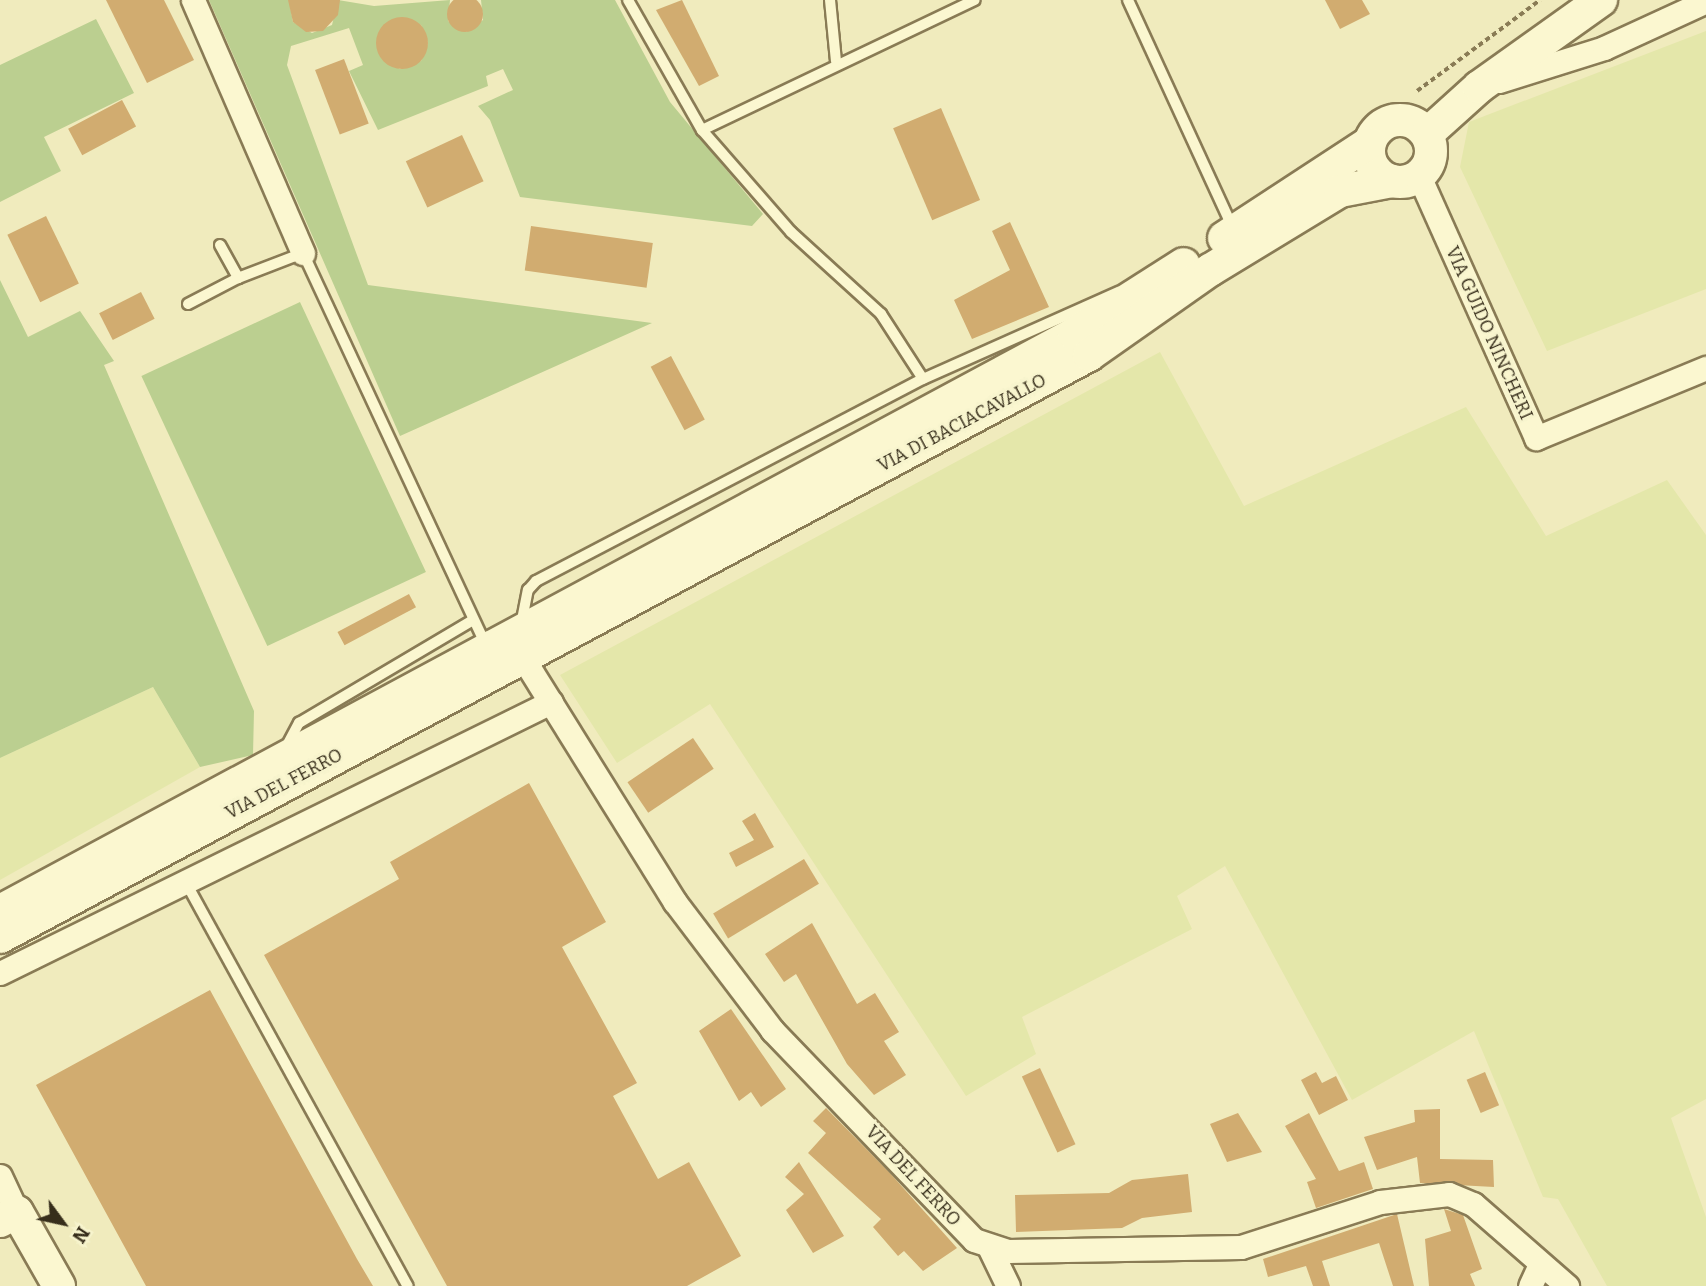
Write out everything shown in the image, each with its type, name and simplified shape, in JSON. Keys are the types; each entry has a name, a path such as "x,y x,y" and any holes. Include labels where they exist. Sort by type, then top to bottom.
{"main road":[{"path":"1369,143 1373,166 1406,178 1431,158 1427,134 1479,88 1601,0"},
{"name":"VIA DI BACIACAVALLO","path":"521,627 1074,334 1369,143 1377,129 1398,119 1427,134"},
{"name":"VIA DI BACIACAVALLO","path":"523,658 1089,355 1210,270 1340,191 1406,178"},
{"name":"VIA DEL FERRO","path":"0,911 279,762 479,633 521,627"},
{"name":"VIA DEL FERRO","path":"0,937 523,658"},
{"path":"8,1217 59,1286"}],"street":[{"path":"193,0 303,253"},
{"path":"1479,88 1604,48 1706,1"},
{"name":"VIA GUIDO NINCHERI","path":"1406,178 1536,438 1706,368"},
{"name":"VIA DEL FERRO","path":"523,658 675,902 772,1030 950,1218 990,1249"},
{"path":"0,973 551,702"},
{"path":"0,1176 8,1217"},
{"path":"1008,1286 990,1249 1241,1247 1380,1202 1449,1194 1481,1211 1535,1276 1567,1286"}],"lane":[{"path":"628,0 702,130 791,232 881,314 923,379"},
{"path":"830,0 836,61"},
{"path":"702,130 836,61 975,0"},
{"path":"1128,0 1234,231"},
{"path":"220,246 238,278"},
{"path":"188,304 238,278 303,253 479,633"},
{"path":"521,627 528,590 536,581 923,379 1097,298 1154,283"},
{"path":"185,881 408,1286"}],"path":[{"path":"1417,91 1540,0"}],"green space":[{"path":"209,0 289,0 293,22 312,33 332,25 338,0 374,6 450,0 448,21 466,32 483,20 481,0 615,0 670,102 763,214 752,226 520,197 490,120 478,106 513,90 503,69 486,76 488,86 378,130 349,71 363,65 349,28 291,46 287,65 368,285 652,323 400,436","holes":["403,18 421,25 428,43 421,61 400,69 382,58 377,41 384,26"]},
{"path":"96,19 134,93 44,137 61,171 0,202 0,65"},
{"path":"1706,31 1706,289 1547,351 1460,167 1469,122"},
{"path":"0,280 28,337 80,311 114,361 104,365 254,711 253,755 200,767 153,687 0,758"},
{"path":"300,302 426,572 267,646 141,376"},
{"path":"1160,352 1244,506 1466,407 1546,536 1667,480 1706,535 1706,1099 1671,1118 1706,1217 1706,1286 1607,1286 1558,1199 1543,1197 1474,1031 1352,1100 1225,866 1177,896 1192,929 1022,1017 1036,1054 966,1096 710,704 617,763 560,675"},
{"path":"153,687 200,767 0,880 0,758"}],"building":[{"path":"465,-4 478,1 483,14 478,27 465,32 452,27 447,14 452,1"},
{"path":"106,0 164,0 194,60 147,83"},
{"path":"288,0 340,0 338,15 323,31 306,32 293,22"},
{"path":"682,0 719,76 699,86 656,10"},
{"path":"1325,0 1362,0 1370,14 1340,29"},
{"path":"402,17 412,19 420,25 426,33 426,53 420,61 412,67 402,69 392,67 384,61 378,53 376,43 378,33 384,25 392,19"},
{"path":"344,59 369,123 340,135 315,70"},
{"path":"122,100 136,126 82,155 68,129"},
{"path":"941,108 980,200 932,220 893,128"},
{"path":"462,135 484,181 427,207 406,161"},
{"path":"46,216 79,283 40,302 7,235"},
{"path":"1010,222 1049,307 972,339 954,300 1010,270 992,231"},
{"path":"531,226 653,243 647,288 525,271"},
{"path":"141,292 155,319 113,340 99,313"},
{"path":"671,356 705,420 684,430 651,367"},
{"path":"409,594 416,607 345,645 337,632"},
{"path":"693,738 714,769 648,813 628,782"},
{"path":"529,783 606,922 562,947 637,1083 613,1096 658,1179 689,1162 741,1256 687,1286 447,1286 264,955 399,879 390,862"},
{"path":"755,813 774,847 736,867 729,853 754,840 742,821"},
{"path":"804,859 819,884 728,938 713,914"},
{"path":"812,923 857,1004 875,993 899,1032 884,1041 906,1075 874,1095 847,1064 796,974 784,982 765,954"},
{"path":"210,990 373,1286 146,1286 36,1085"},
{"path":"731,1009 786,1089 761,1107 751,1092 739,1101 699,1031"},
{"path":"1040,1068 1075,1144 1057,1153 1022,1076"},
{"path":"1316,1072 1322,1083 1336,1076 1348,1100 1319,1115 1301,1080"},
{"path":"1485,1072 1499,1105 1481,1113 1467,1080"},
{"path":"826,1108 889,1172 957,1248 923,1271 904,1251 898,1256 873,1227 881,1219 808,1153 826,1133 813,1121"},
{"path":"1440,1109 1440,1159 1493,1160 1494,1187 1420,1183 1417,1157 1377,1170 1364,1137 1415,1122 1414,1110"},
{"path":"1238,1113 1262,1152 1227,1162 1210,1124"},
{"path":"1309,1113 1339,1171 1364,1162 1373,1189 1316,1208 1307,1182 1316,1179 1285,1126"},
{"path":"799,1162 844,1236 813,1253 786,1210 804,1194 785,1177"},
{"path":"1188,1174 1192,1212 1142,1218 1122,1228 1016,1232 1015,1195 1109,1193 1132,1180"},
{"path":"1444,1209 1463,1215 1482,1269 1470,1274 1475,1286 1429,1286 1425,1239 1451,1231"},
{"path":"1397,1214 1414,1286 1393,1286 1379,1243 1322,1261 1330,1286 1313,1286 1306,1266 1268,1277 1263,1259"}]}
